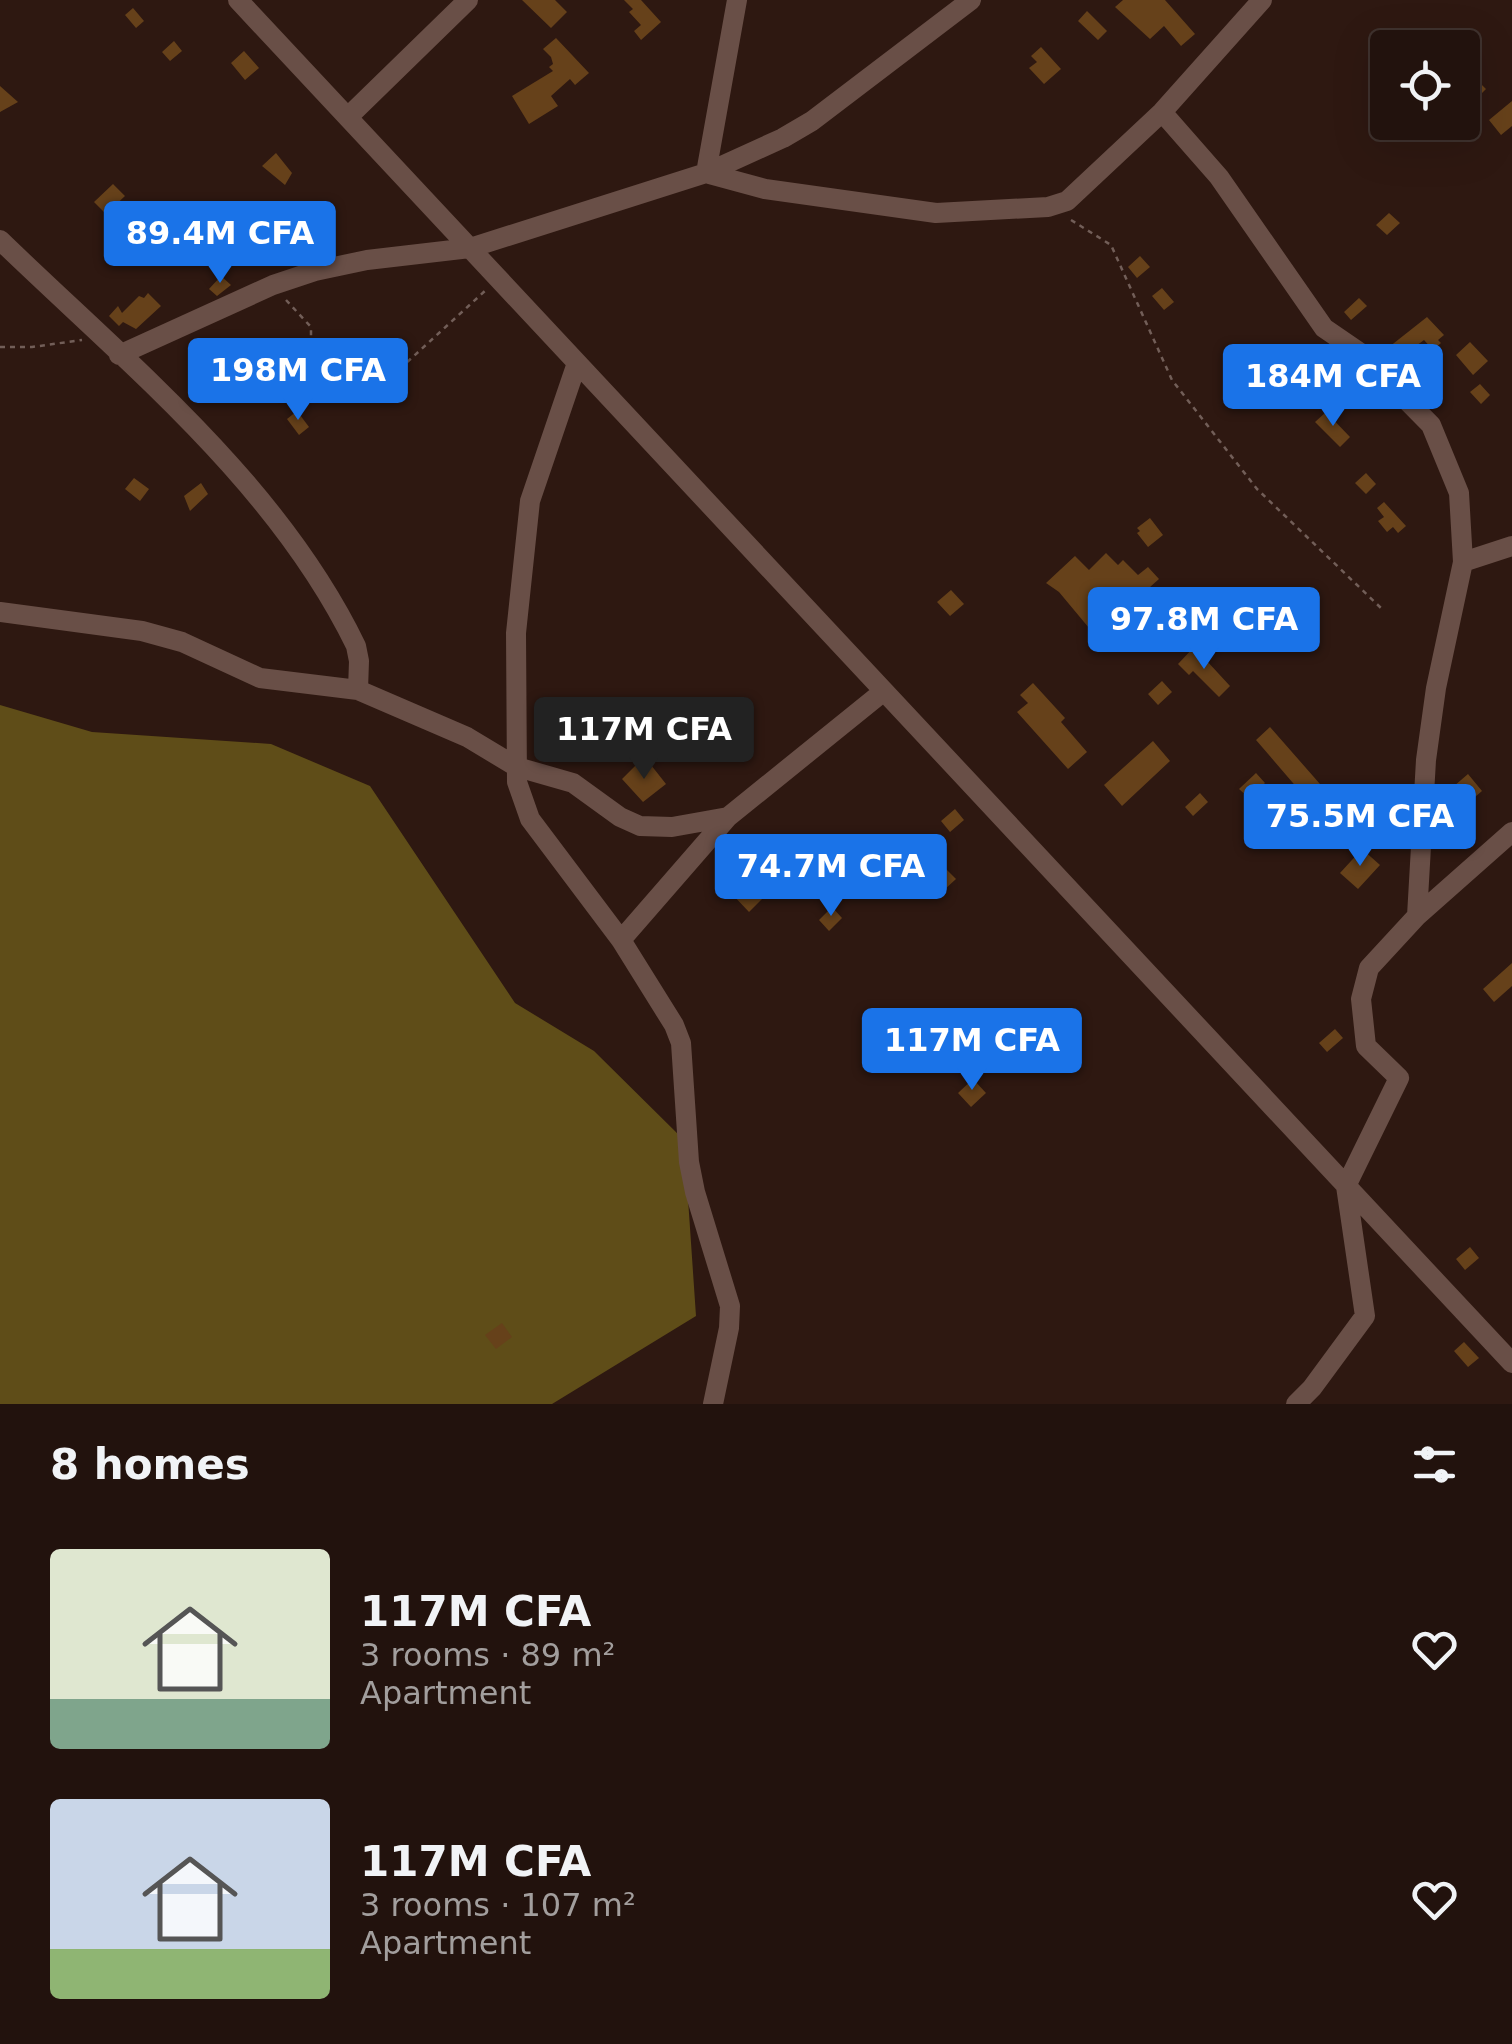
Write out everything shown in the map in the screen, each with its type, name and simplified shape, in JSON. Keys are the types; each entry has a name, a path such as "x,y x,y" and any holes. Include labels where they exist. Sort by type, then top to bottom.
{"street":[{"path":"238,0 1512,1363"},
{"path":"348,117 468,0"},
{"path":"706,173 737,0"},
{"path":"111,348 272,285 367,260 470,248 706,173 783,138 812,120 971,0"},
{"path":"706,173 765,189 936,213 1048,206 1068,201 1162,112 1262,0"},
{"path":"1162,112 1220,176 1324,328 1360,352 1431,424 1459,493 1463,562 1436,688 1426,760 1417,916"},
{"path":"0,240 200,432 286,532 356,646 360,660 358,690"},
{"path":"577,363 530,501 516,632 520,795 530,819 621,940 674,1025 683,1053 689,1162 730,1306 713,1404"},
{"path":"1463,562 1512,546"},
{"path":"0,612 142,631 182,642 260,678 358,690 467,737 517,767 573,783 620,818 640,826 672,827 728,817"},
{"path":"621,940 728,817 884,691"},
{"path":"1296,1404 1365,1316 1346,1186 1399,1078 1366,1046 1361,999 1369,968 1417,916 1512,832"}],"path":[{"path":"1048,206 1111,244 1172,380 1258,489 1382,608"},
{"path":"272,285 311,326 311,373 327,388 368,398 454,323 498,278"},
{"path":"0,346 111,348"}],"shaded area":[{"path":"0,705 92,732 271,744 370,786 515,1003 594,1051 684,1140 696,1316 552,1404 0,1404"}],"building":[{"path":"522,0 555,0 567,12 551,28"},
{"path":"624,0 641,0 661,22 641,40 634,31 641,25"},
{"path":"1123,0 1165,0 1195,34 1181,46 1164,26 1150,39 1115,7"},
{"path":"133,8 144,21 136,28 125,15"},
{"path":"1087,11 1107,31 1098,40 1078,21"},
{"path":"556,38 589,73 575,85 570,79 551,96 558,106 529,124 512,96 553,71 549,67 553,64 551,57 543,49"},
{"path":"174,41 182,51 170,61 162,52"},
{"path":"1041,47 1061,69 1044,84 1029,68 1037,62 1031,56"},
{"path":"244,51 259,68 245,80 231,63"},
{"path":"0,86 18,102 0,112"},
{"path":"1512,101 1512,126 1501,135 1489,120"},
{"path":"276,153 292,173 285,185 262,166"},
{"path":"113,184 125,196 106,214 94,202"},
{"path":"1389,213 1400,223 1387,235 1376,225"},
{"path":"1140,256 1150,267 1137,278 1128,267"},
{"path":"221,276 231,285 217,296 209,289"},
{"path":"1162,288 1174,302 1164,310 1152,296"},
{"path":"148,293 161,306 136,329 123,322 119,326 109,316 118,306 122,313 139,296 144,298"},
{"path":"1359,298 1367,306 1351,320 1344,312"},
{"path":"1427,317 1444,335 1438,340 1441,343 1433,350 1424,340 1399,359 1389,347"},
{"path":"1470,342 1488,361 1473,375 1456,355"},
{"path":"1268,370 1276,377 1255,399 1247,392"},
{"path":"1361,375 1377,392 1369,399 1353,382"},
{"path":"1480,384 1490,395 1481,404 1470,392"},
{"path":"297,411 309,427 299,435 287,419"},
{"path":"1326,412 1350,437 1340,447 1315,422"},
{"path":"1366,473 1376,484 1366,494 1355,483"},
{"path":"134,478 149,489 140,501 125,489"},
{"path":"201,483 208,494 190,511 184,496"},
{"path":"1384,502 1406,526 1398,533 1393,527 1387,532 1378,521 1384,517 1377,508"},
{"path":"1150,518 1163,535 1148,547 1137,528"},
{"path":"1106,553 1118,565 1123,560 1138,575 1148,567 1159,579 1131,604 1123,595 1096,615 1105,625 1094,634 1059,592 1046,583 1075,556 1089,570"},
{"path":"951,590 964,604 950,616 937,602"},
{"path":"1194,647 1230,686 1219,697 1193,671 1189,675 1178,664"},
{"path":"1162,681 1172,692 1158,705 1148,694"},
{"path":"1033,683 1065,718 1061,722 1087,752 1068,769 1017,712 1028,703 1020,695"},
{"path":"1270,727 1320,784 1305,797 1256,740"},
{"path":"1153,741 1170,761 1122,806 1104,785"},
{"path":"637,764 643,771 651,765 666,784 643,802 622,779"},
{"path":"1256,773 1265,783 1249,798 1239,789"},
{"path":"1468,774 1482,791 1468,803 1454,786"},
{"path":"1200,793 1208,802 1193,816 1185,807"},
{"path":"955,809 964,820 950,832 941,821"},
{"path":"1362,849 1380,865 1358,889 1340,873"},
{"path":"930,853 956,879 944,890"},
{"path":"746,879 763,898 749,912 731,893"},
{"path":"832,907 842,918 829,931 819,920"},
{"path":"1512,963 1512,986 1494,1002 1483,989"},
{"path":"1335,1029 1343,1038 1327,1052 1319,1043"},
{"path":"905,1039 922,1060 913,1068 896,1048"},
{"path":"973,1079 986,1093 971,1107 958,1093"},
{"path":"1470,1247 1479,1258 1465,1270 1456,1259"},
{"path":"502,1323 512,1337 496,1349 485,1335"},
{"path":"1464,1342 1479,1358 1468,1367 1454,1351"}]}
